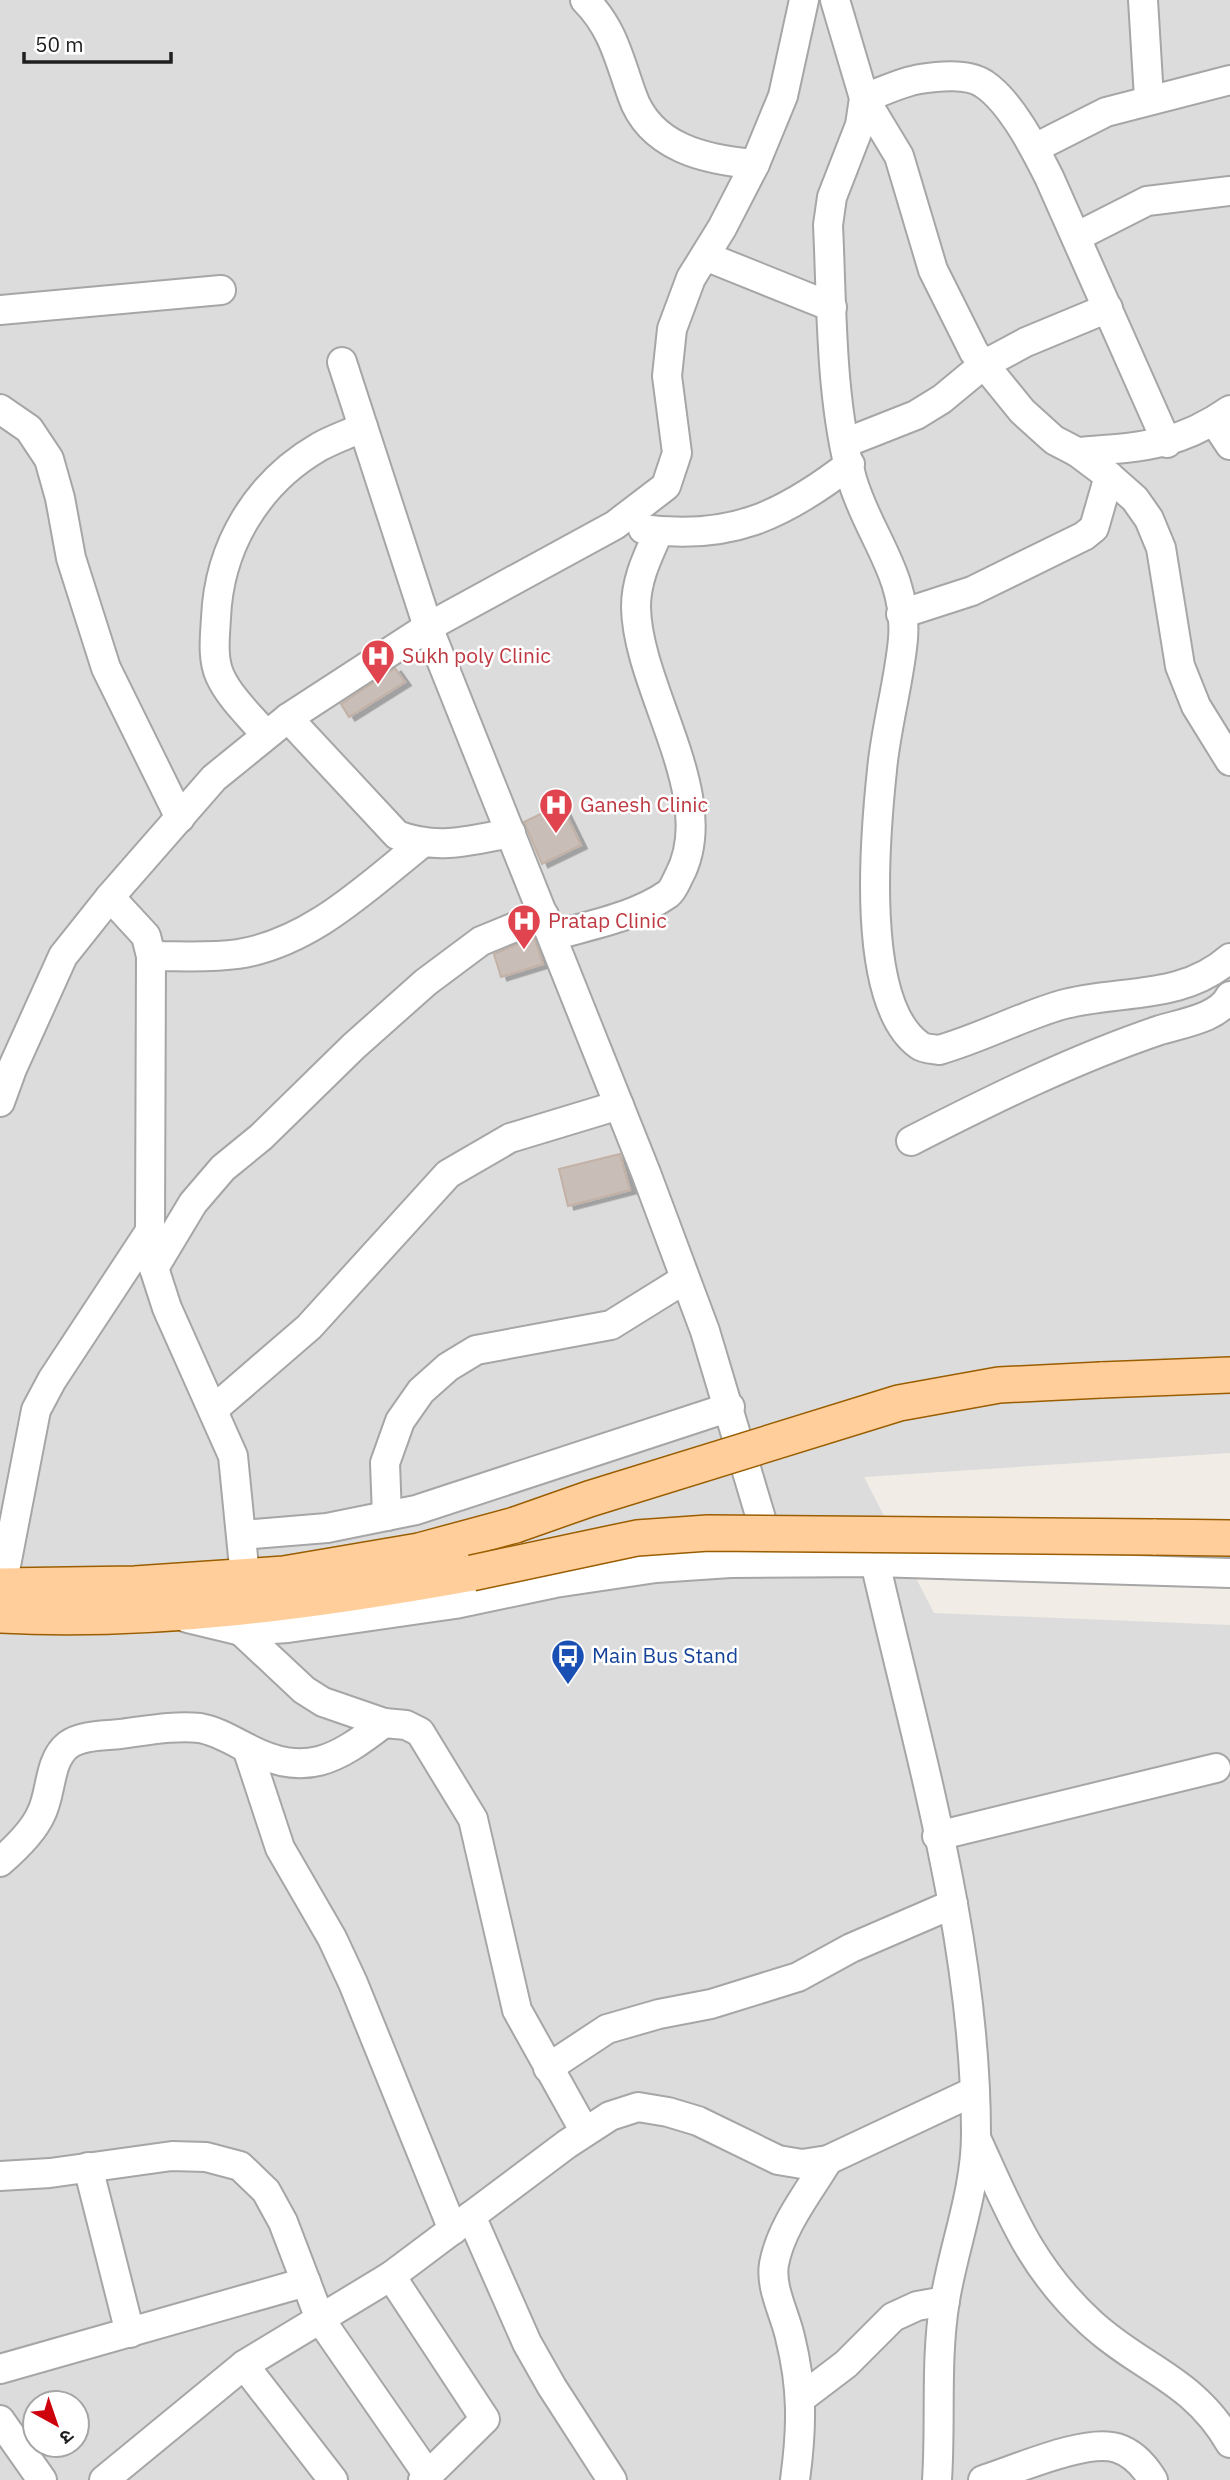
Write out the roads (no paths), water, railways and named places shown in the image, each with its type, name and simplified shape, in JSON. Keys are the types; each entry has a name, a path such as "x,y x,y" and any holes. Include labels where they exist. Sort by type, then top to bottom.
{"main road":[{"path":"1,1596 284,1574 419,1551 515,1525 589,1499 899,1404 999,1385 1230,1375"},
{"path":"1,1596 164,1613 306,1599 472,1573 636,1538 708,1533 1224,1537"}],"street":[{"path":"585,0 600,15 615,41 633,99 647,122 672,145 695,154 722,161 755,164"},
{"path":"0,1102 63,956 110,897 214,778 277,726 428,627 615,525 666,486 677,453 667,376 672,329 691,278 755,164 783,96 804,0"},
{"path":"835,0 864,98 899,156 933,270 961,328 984,365 1022,411 1054,440 1077,452 1110,476 1135,499 1149,519 1161,548 1181,666 1196,706 1230,761"},
{"path":"1143,0 1149,98"},
{"path":"864,98 918,79 949,76 982,82 999,99 1035,148 1167,443"},
{"path":"1035,148 1105,112 1149,98 1206,88 1230,80"},
{"path":"864,98 860,125 832,197 828,225 832,307 847,454 869,521 894,572 901,614 901,660 881,769 875,924 888,998 906,1032 921,1047 939,1050 1059,1006 1093,998 1173,988 1205,978 1230,958"},
{"path":"1076,237 1147,201 1230,191"},
{"path":"705,256 832,307"},
{"path":"0,310 221,290"},
{"path":"615,525 687,532 725,527 775,514 811,494 847,454 942,400 984,365 1027,342 1108,308"},
{"path":"342,362 428,627 619,1105 685,1279 730,1407 774,1562"},
{"path":"0,409 29,429 49,459 60,498 71,558 106,667 180,818"},
{"path":"1077,452 1167,443 1222,415 1230,445"},
{"path":"363,427 319,447 275,480 244,517 226,558 216,607 214,650 219,675 397,835 421,844 444,844 511,833"},
{"path":"901,614 972,591 1084,536 1094,528 1110,476"},
{"path":"154,1268 193,1203 223,1168 261,1137 354,1046 426,982 481,941 635,911 670,893 685,864 691,832 686,792 642,643 636,607 642,569 659,531"},
{"path":"151,956 239,954 287,940 337,911 421,844"},
{"path":"110,897 146,936 151,956 150,1231 154,1268 167,1308 233,1456 245,1577"},
{"path":"911,1141 999,1096 1149,1034 1218,1011 1230,996"},
{"path":"214,1409 309,1327 448,1174 510,1138 619,1105"},
{"path":"1,1596 36,1410 52,1380 150,1231"},
{"path":"387,1516 385,1462 400,1421 421,1391 447,1367 476,1350 611,1325 685,1279"},
{"path":"242,1535 327,1528 387,1516 495,1487 730,1407"},
{"path":"164,1613 241,1631 288,1628 455,1604 555,1583 656,1568 774,1562 875,1562 1230,1573"},
{"path":"875,1562 953,1904 966,1985 975,2091 973,2180 945,2301 939,2362 941,2430 937,2480"},
{"path":"241,1631 304,1690 323,1702 384,1723 413,1727 420,1732 472,1819 517,2010 585,2132"},
{"path":"0,1863 19,1845 41,1814 57,1760 68,1745 83,1738 170,1728 200,1728 271,1760 296,1766 326,1759 355,1745 384,1723"},
{"path":"247,1748 280,1847 332,1938 462,2223 552,2387 612,2480"},
{"path":"937,1836 1216,1768"},
{"path":"548,2068 607,2029 659,2014 711,2004 798,1977 851,1948 953,1904"},
{"path":"115,2476 244,2365 391,2276 610,2116 638,2107 698,2121 778,2160 802,2164 828,2160 975,2091"},
{"path":"976,2137 1023,2241 1048,2277 1091,2323 1129,2354 1167,2375 1194,2396 1230,2443"},
{"path":"0,2176 172,2156 206,2157 240,2166 266,2191 283,2222 320,2319 425,2478 485,2419 391,2276"},
{"path":"795,2480 802,2422 800,2399 790,2335 778,2298 774,2266 784,2234 828,2160"},
{"path":"88,2167 130,2333"},
{"path":"0,2369 306,2283"},
{"path":"800,2399 846,2364 894,2317 917,2306 945,2301"},
{"path":"244,2365 333,2480"},
{"path":"0,2420 42,2480"},
{"path":"983,2480 1088,2447 1114,2446 1131,2454 1153,2480"}],"place":[{"name":"Sukh poly Clinic","path":"378,686"},
{"name":"Ganesh Clinic","path":"556,835"},
{"name":"Pratap Clinic","path":"524,951"},
{"name":"Main Bus Stand","path":"568,1686"}]}
